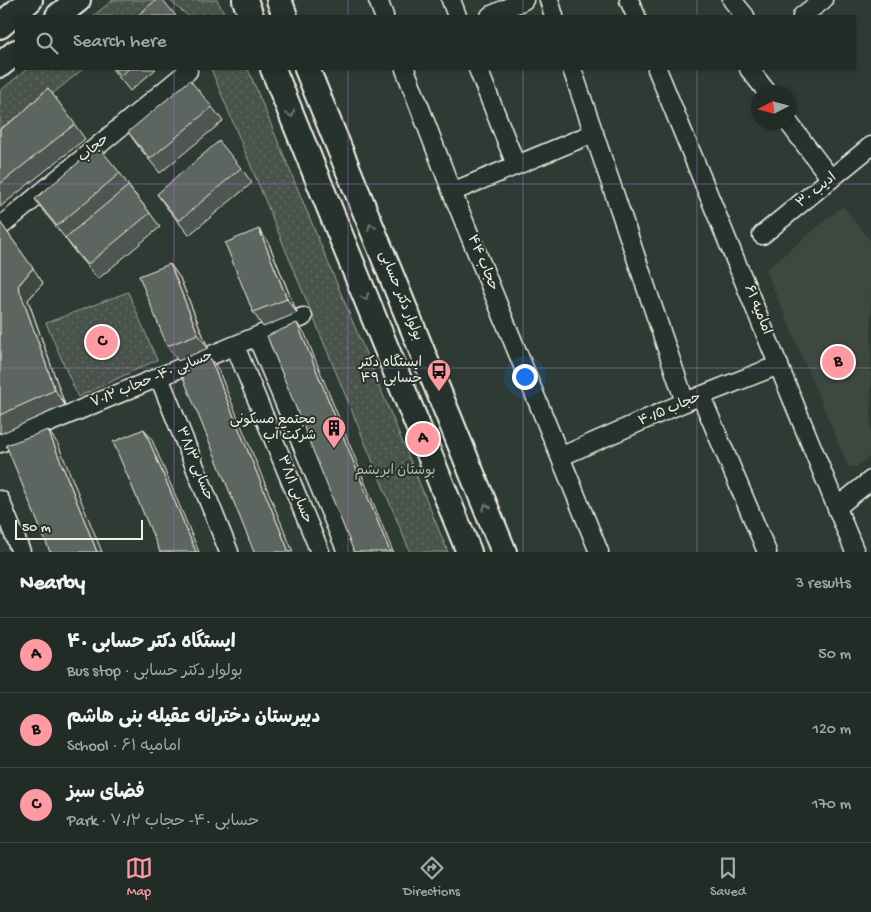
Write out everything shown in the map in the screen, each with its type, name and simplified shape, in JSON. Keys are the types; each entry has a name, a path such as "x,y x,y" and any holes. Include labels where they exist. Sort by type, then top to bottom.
{"main road":[{"path":"0,26 30,0"},
{"path":"59,15 78,0"},
{"path":"245,0 251,15"},
{"path":"279,0 285,15"},
{"path":"0,65 15,53"},
{"path":"273,70 468,552"},
{"name":"بولوار دکتر حسابی","path":"307,70 504,552"}],"street":[{"path":"378,0 384,15"},
{"path":"451,0 457,15"},
{"path":"492,15 524,0"},
{"path":"549,0 554,15"},
{"path":"629,0 636,15"},
{"path":"732,0 745,15"},
{"name":"حجاب ۴۴","path":"405,70 452,192 562,456 599,552"},
{"path":"478,70 516,166"},
{"path":"572,70 693,399 767,552"},
{"name":"امامیه ۶۱","path":"657,70 855,552"},
{"path":"750,70 762,85"},
{"name":"حجاب","path":"0,227 188,71"},
{"path":"794,130 831,179"},
{"path":"452,192 594,133"},
{"name":"ادیب ۳۰","path":"762,236 871,146"},
{"name":"حسابی ۴۰- حجاب ۷۰/۲","path":"0,442 303,317"},
{"name":"حسابی ۳۸/۱","path":"257,336 347,552"},
{"name":"حسابی ۳۸/۱","path":"235,346 320,552"},
{"name":"حجاب ۴۰/۵","path":"562,456 693,399 779,365"},
{"name":"حسابی ۳۸/۳","path":"159,377 228,552"},
{"path":"837,507 871,480"},
{"path":"0,500 21,552"}],"shaded area":[{"path":"843,206 871,242 871,455 856,467 848,466 766,270"}],"green space":[{"path":"113,0 165,0 147,15 94,15"},
{"path":"169,0 217,0 225,15 187,15"},
{"path":"26,70 82,70 0,137 0,91"},
{"name":"بوستان ابریشم","path":"211,70 248,70 448,552 410,552"},
{"path":"128,292 157,360 78,397 46,323"}],"building":[{"path":"156,0 163,0 175,15 138,15"},
{"path":"115,70 128,70 120,76"},
{"path":"190,80 212,107 150,159 128,132"},
{"path":"48,88 75,124 0,184 0,129 19,116"},
{"path":"219,141 241,168 179,221 157,194"},
{"path":"98,146 120,173 57,226 35,199"},
{"path":"128,186 150,213 87,265 65,238"},
{"path":"0,222 33,268 18,286 55,390 0,415"},
{"path":"259,229 287,299 253,312 225,243"},
{"path":"170,264 198,334 167,346 139,276"},
{"name":"مجتمع مسکونی شرکت آب","path":"297,323 390,552 354,552 267,336"},
{"name":"مجتمع مسکونی شرکت آب","path":"210,358 289,552 254,552 180,370"},
{"path":"144,429 196,552 160,552 113,442"},
{"path":"48,430 97,552 50,552 6,445"}],"place":[{"name":"فضای سبز","path":"102,342"},
{"name":"دبیرستان دخترانه عقیله بنی هاشم","path":"838,362"},
{"name":"ایستگاه دکتر حسابی ۴۹","path":"439,392"},
{"name":"ایستگاه دکتر حسابی ۴۰","path":"423,439"},
{"name":"مجتمع مسکونی شرکت آب","path":"334,449"}]}
